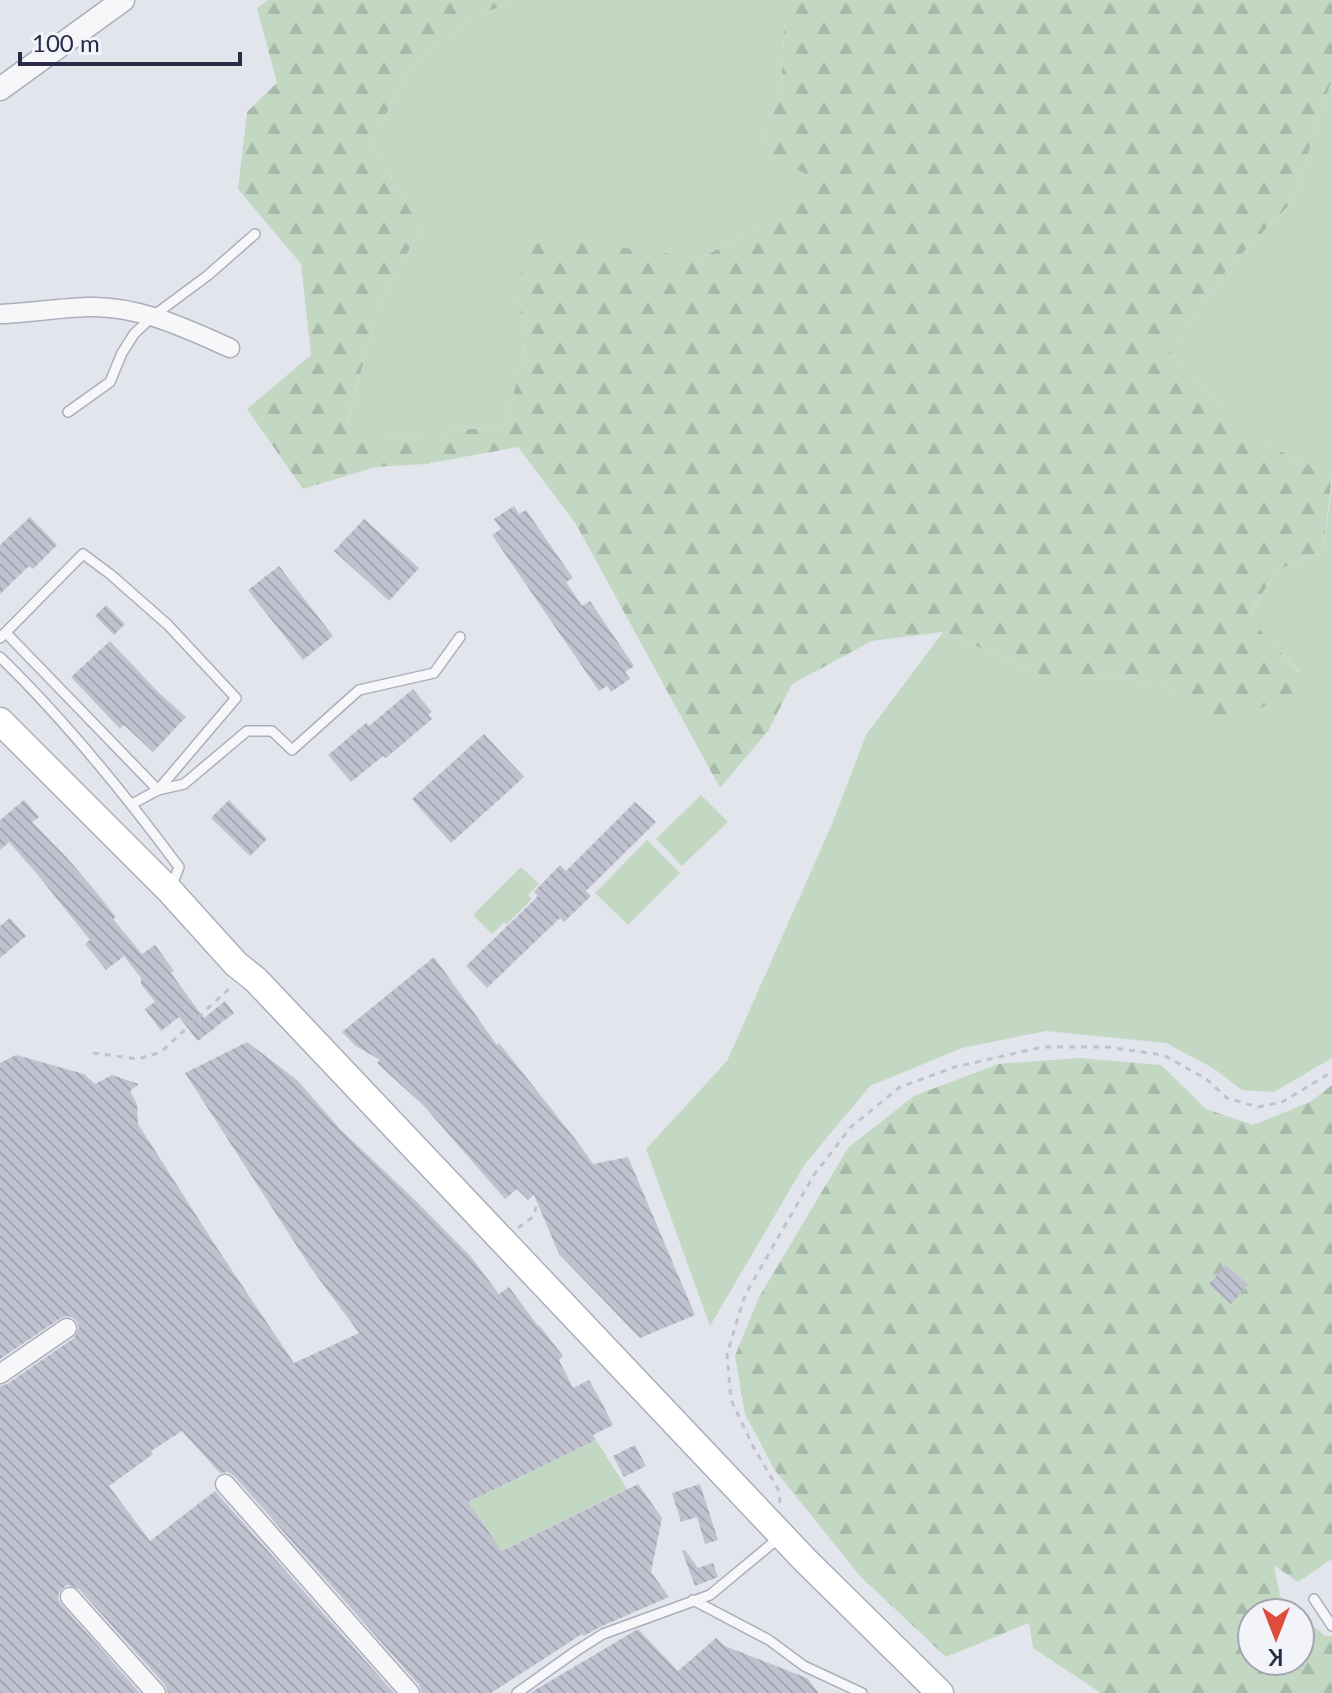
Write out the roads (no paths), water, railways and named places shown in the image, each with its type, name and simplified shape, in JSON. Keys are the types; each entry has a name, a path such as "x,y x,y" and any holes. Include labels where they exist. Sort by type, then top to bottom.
{"main road":[{"path":"2,727 170,891 805,1560 940,1693"}],"street":[{"path":"0,89 123,0"},
{"path":"0,314 90,307 153,316 230,348"},
{"path":"0,1374 67,1328"},
{"path":"225,1484 410,1693"},
{"path":"70,1597 156,1693"}],"lane":[{"path":"68,412 110,382 134,334 255,234"},
{"path":"83,554 168,625 236,698 158,790 3,636 83,554"},
{"path":"132,804 158,790 184,784 247,731 272,731 292,750 359,690 434,673 460,637"},
{"path":"0,657 132,804 179,867 170,891"},
{"path":"517,1693 603,1634 710,1595 783,1535"},
{"path":"693,1600 769,1640 804,1666 862,1693"},
{"path":"1316,1602 1332,1626"}]}
